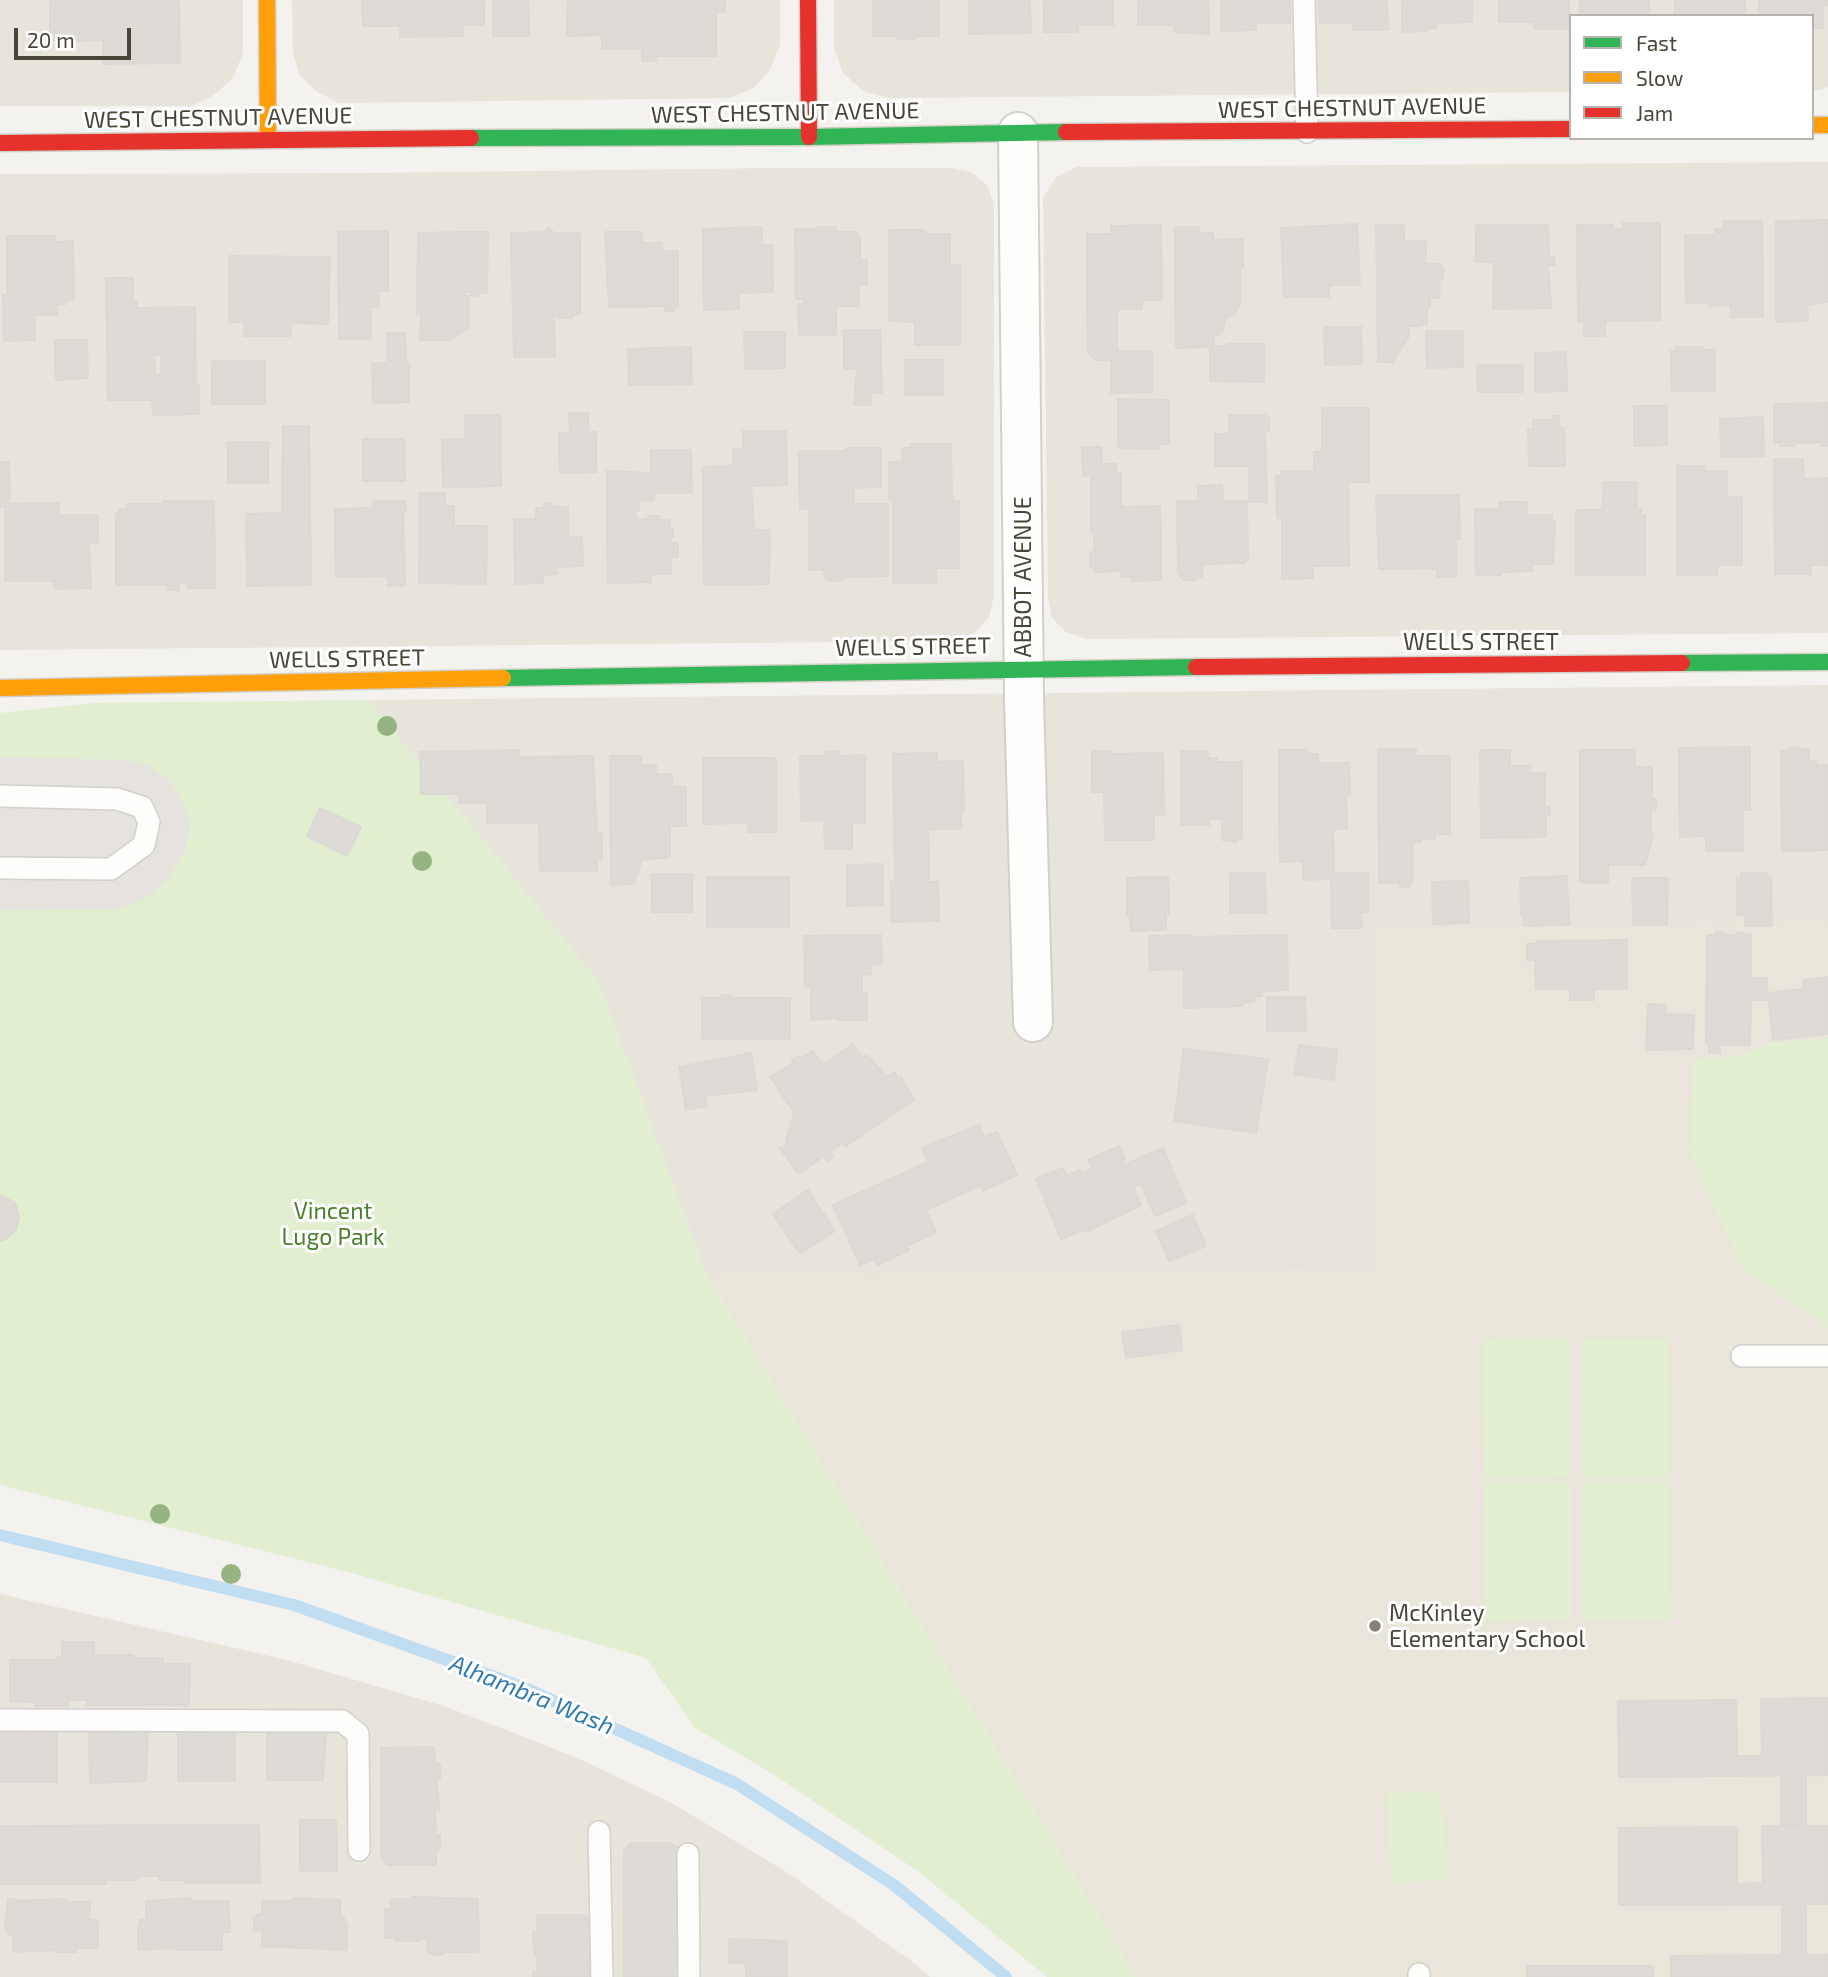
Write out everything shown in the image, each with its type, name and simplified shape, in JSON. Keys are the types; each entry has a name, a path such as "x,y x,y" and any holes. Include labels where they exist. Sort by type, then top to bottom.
{"street":[{"path":"267,0 268,139"},
{"path":"808,0 809,137"},
{"name":"WEST CHESTNUT AVENUE","path":"0,144 268,139 809,137 1018,132 1569,129"},
{"name":"ABBOT AVENUE","path":"1018,132 1024,668 1033,1022"},
{"name":"WELLS STREET","path":"0,688 1024,668 1828,662"}],"lane":[{"path":"1304,0 1307,132"},
{"path":"0,796 117,799 142,807 149,821 144,845 111,869 0,868"},
{"path":"1742,1356 1828,1356"},
{"path":"0,1720 342,1721 358,1734 359,1850"},
{"path":"599,1832 602,1977"},
{"path":"688,1854 689,1977"}],"shaded area":[{"path":"0,0 243,0 243,53 233,78 214,95 192,106 0,106"},
{"path":"292,0 780,0 780,45 770,70 754,88 729,98 339,103 316,91 300,76 293,54"},
{"path":"834,0 1828,0 1828,86 1821,90 1814,90 1814,14 1569,14 1569,92 889,98 864,92 843,73 834,48"},
{"path":"1828,162 1828,633 1087,639 1066,632 1052,618 1048,598 1043,198 1056,177 1077,167"},
{"path":"951,168 971,172 987,185 994,204 994,596 989,617 975,633 958,641 0,650 0,174"},
{"path":"1828,685 1828,921 1375,930 1375,1270 706,1274 598,981 368,700"},
{"path":"0,757 125,760 148,765 167,778 180,796 190,824 185,852 167,879 146,898 119,909 0,910"},
{"name":"McKinley Elementary School","path":"1828,921 1828,1977 1136,1977 706,1274 1374,1270 1375,930"},
{"path":"0,1594 287,1660 444,1706 573,1756 670,1802 785,1871 930,1977 0,1977"}],"green space":[{"name":"Vincent Lugo Park","path":"368,700 598,981 706,1274 1136,1977 1047,1977 919,1872 773,1774 695,1728 646,1658 348,1572 0,1485 0,713 93,703"},
{"path":"1828,1038 1828,1328 1741,1266 1690,1154 1693,1060 1736,1056 1774,1042"},
{"path":"1569,1338 1570,1477 1484,1478 1483,1339"},
{"path":"1582,1339 1668,1339 1669,1478 1583,1478"},
{"path":"1484,1482 1571,1482 1571,1620 1485,1621"},
{"path":"1583,1482 1669,1482 1670,1620 1583,1620"},
{"path":"1438,1792 1444,1823 1448,1880 1391,1883 1387,1793"}],"building":[{"path":"179,0 180,63 103,64 103,40 50,41 50,1"},
{"path":"362,0 484,0 484,25 463,25 463,36 400,37 400,26 363,26"},
{"path":"493,0 528,0 529,36 493,36"},
{"path":"568,0 725,0 725,12 716,12 716,56 656,56 656,61 642,61 642,49 602,49 602,35 567,36"},
{"path":"873,0 939,0 939,36 897,39 897,36 873,36"},
{"path":"969,0 1030,0 1031,33 969,34"},
{"path":"1044,0 1113,0 1113,25 1078,25 1078,32 1044,32"},
{"path":"1138,0 1208,0 1209,34 1174,32 1174,25 1138,25"},
{"path":"1221,0 1290,0 1290,23 1256,23 1256,30 1221,31"},
{"path":"1319,0 1387,0 1388,30 1353,30 1353,23 1320,23"},
{"path":"1402,0 1472,0 1472,22 1436,23 1436,28 1427,28 1427,31 1402,32"},
{"path":"1499,0 1569,0 1569,29 1534,29 1534,22 1499,22"},
{"path":"1580,0 1649,0 1649,14 1580,14"},
{"path":"1675,0 1745,0 1745,14 1675,14"},
{"path":"1759,0 1828,0 1828,5 1823,5 1823,28 1814,28 1814,14 1759,14"},
{"path":"1828,220 1828,302 1807,305 1808,321 1776,322 1776,221"},
{"path":"1724,221 1762,221 1763,317 1731,317 1731,305 1686,303 1685,235 1716,235 1715,229 1724,229"},
{"path":"1623,223 1660,223 1660,320 1605,321 1605,336 1584,336 1584,322 1578,322 1577,225 1613,225 1613,229 1623,229"},
{"path":"1357,224 1360,285 1329,285 1329,297 1284,297 1281,228"},
{"path":"1161,225 1162,300 1142,300 1142,309 1117,309 1117,351 1152,351 1152,392 1111,393 1111,360 1096,360 1088,353 1087,234 1111,234 1111,226"},
{"path":"1376,225 1404,225 1404,241 1426,241 1426,264 1440,264 1443,268 1443,278 1439,282 1440,298 1430,298 1427,324 1409,326 1409,336 1393,362 1378,362"},
{"path":"1476,225 1548,225 1549,257 1554,257 1555,265 1548,265 1551,308 1493,309 1494,262 1476,262"},
{"path":"762,227 762,245 772,245 773,292 739,293 739,309 704,310 703,229"},
{"path":"836,227 836,232 858,232 860,260 867,260 867,285 859,285 859,306 836,306 836,335 799,335 798,304 804,304 803,299 796,299 795,229"},
{"path":"1175,227 1199,227 1199,233 1213,233 1213,240 1243,239 1240,304 1234,314 1225,319 1222,333 1214,336 1214,346 1264,344 1264,382 1210,381 1210,347 1176,348"},
{"path":"549,228 554,233 580,233 580,314 575,314 572,318 559,318 554,315 555,357 514,357 511,233 544,232"},
{"path":"889,230 924,230 924,234 950,234 950,265 960,265 960,345 915,345 915,322 889,321"},
{"path":"388,231 388,291 379,291 379,307 371,307 371,339 339,339 338,232"},
{"path":"488,232 487,293 471,296 471,292 465,292 465,296 469,296 468,328 450,340 420,340 421,314 417,314 418,233"},
{"path":"605,232 642,232 642,243 661,243 661,251 678,251 678,306 674,306 674,311 665,311 665,306 609,307"},
{"path":"7,236 55,236 55,242 73,241 74,300 66,300 66,304 57,305 57,315 35,315 35,340 4,341 3,295 7,295"},
{"path":"229,256 330,257 328,324 291,323 291,336 244,336 245,322 229,322"},
{"path":"106,278 133,278 133,302 137,302 137,308 195,307 199,414 153,415 152,400 108,400","holes":["154,355 161,355 161,375 155,375"]},
{"path":"1324,327 1361,327 1362,364 1325,365"},
{"path":"844,330 880,330 882,393 871,393 871,405 854,405 857,369 844,369"},
{"path":"1426,331 1463,331 1463,367 1427,368"},
{"path":"744,332 785,332 785,368 745,369"},
{"path":"387,333 405,333 406,363 409,363 409,402 373,403 372,363 388,363"},
{"path":"55,340 87,340 88,378 56,380"},
{"path":"691,347 692,384 629,385 628,349"},
{"path":"1676,347 1715,350 1715,391 1672,391 1671,351 1676,351"},
{"path":"1566,352 1567,391 1535,392 1535,353"},
{"path":"905,360 943,360 943,395 905,395"},
{"path":"212,361 265,361 265,404 212,404"},
{"path":"1477,365 1523,365 1523,392 1478,392"},
{"path":"1118,399 1169,400 1169,444 1160,444 1160,449 1118,448"},
{"path":"1828,403 1828,446 1821,446 1821,442 1794,443 1794,446 1774,443 1774,404"},
{"path":"1634,406 1667,406 1667,445 1634,446"},
{"path":"1322,408 1369,408 1369,482 1348,482 1349,566 1313,566 1313,578 1282,579 1282,518 1277,518 1276,476 1282,476 1282,471 1314,471 1314,452 1322,452"},
{"path":"569,413 588,413 588,432 596,432 596,472 560,473 559,433 570,433"},
{"path":"465,415 500,415 501,486 443,487 442,440 465,439"},
{"path":"1229,415 1265,415 1265,418 1269,418 1269,431 1265,431 1267,502 1249,502 1249,466 1215,466 1215,434 1229,434"},
{"path":"1552,416 1559,416 1560,428 1564,428 1565,466 1529,466 1528,429 1533,429 1533,420 1552,420"},
{"path":"1763,417 1764,456 1721,457 1720,419"},
{"path":"283,426 309,426 311,585 247,586 246,514 282,513"},
{"path":"743,431 786,431 787,485 751,486 754,530 770,530 769,584 704,585 703,467 733,466 733,449 743,449"},
{"path":"363,439 404,439 405,481 363,481"},
{"path":"228,442 268,442 268,483 228,483"},
{"path":"911,444 951,444 952,501 959,501 959,568 936,568 936,583 893,583 893,500 889,500 889,462 902,462 902,448 911,448"},
{"path":"1082,447 1101,447 1102,464 1116,464 1116,473 1121,473 1121,507 1160,506 1161,580 1132,581 1132,577 1122,577 1122,571 1094,572 1094,567 1090,567 1090,552 1094,552 1094,533 1091,533 1091,476 1083,476"},
{"path":"846,448 881,448 881,487 854,488 854,504 888,504 888,576 846,577 842,581 828,581 824,577 824,570 809,570 809,509 800,509 799,451 846,451"},
{"path":"651,450 691,450 692,493 654,493 654,500 639,501 639,510 636,510 636,520 659,516 659,520 670,520 673,537 670,537 670,543 678,543 678,557 671,557 671,574 651,574 651,582 608,583 607,471 651,473"},
{"path":"1774,459 1803,459 1804,479 1828,478 1828,565 1810,565 1811,574 1775,574"},
{"path":"0,462 9,462 10,504 59,503 59,515 98,515 98,543 89,543 91,588 55,589 55,581 5,581 5,507 0,507"},
{"path":"1677,466 1704,466 1704,471 1727,471 1727,497 1742,497 1742,565 1717,565 1717,575 1677,575"},
{"path":"1604,482 1636,482 1637,508 1641,508 1641,515 1645,515 1645,575 1576,575 1576,510 1602,510"},
{"path":"1222,485 1223,501 1247,501 1248,560 1245,560 1245,563 1203,564 1202,576 1196,580 1184,580 1180,576 1181,573 1178,573 1177,501 1198,501 1198,486"},
{"path":"420,493 445,493 445,506 454,506 454,526 487,526 486,584 419,583"},
{"path":"1376,495 1459,495 1460,539 1456,539 1456,577 1437,577 1437,568 1379,569"},
{"path":"163,501 214,501 215,588 188,588 188,583 179,583 179,590 168,590 168,585 116,585 116,514 120,514 119,509 128,509 128,504 163,504"},
{"path":"373,501 405,501 405,585 388,586 387,576 336,577 335,509 373,508"},
{"path":"1499,502 1527,502 1527,515 1552,515 1552,521 1555,521 1553,564 1532,564 1532,571 1476,575 1475,509 1499,509"},
{"path":"552,503 552,507 568,507 568,537 582,537 583,566 556,567 557,574 543,575 543,583 515,584 514,519 536,519 536,508 544,508 544,504"},
{"path":"1750,747 1750,810 1743,810 1743,851 1706,851 1706,836 1680,837 1679,748"},
{"path":"1790,747 1809,750 1809,761 1816,761 1816,765 1828,765 1828,850 1782,851 1781,751"},
{"path":"1378,749 1416,749 1416,756 1450,756 1450,834 1435,834 1435,839 1413,842 1412,883 1409,883 1409,887 1400,887 1400,883 1379,883"},
{"path":"519,750 519,757 593,756 597,834 602,834 602,860 597,860 597,871 540,871 539,823 487,823 487,803 459,803 459,794 421,794 420,752"},
{"path":"1279,750 1307,750 1307,754 1318,754 1318,763 1349,763 1347,829 1333,829 1334,873 1368,873 1368,912 1361,912 1362,928 1332,928 1331,879 1303,880 1303,861 1280,862"},
{"path":"1480,750 1510,750 1510,766 1530,766 1530,773 1545,773 1545,807 1549,807 1550,814 1546,814 1546,837 1481,838"},
{"path":"1580,750 1635,750 1635,767 1652,767 1652,799 1656,799 1656,808 1651,808 1653,834 1645,865 1608,865 1608,883 1580,882"},
{"path":"839,751 839,756 865,755 865,823 852,823 852,849 825,849 824,820 801,821 800,756 826,756 826,752"},
{"path":"1092,751 1112,751 1112,754 1163,753 1164,814 1154,815 1154,840 1105,840 1104,792 1092,792"},
{"path":"1181,751 1208,751 1208,758 1217,758 1217,762 1242,762 1242,838 1236,838 1236,842 1222,840 1222,819 1209,819 1209,825 1181,825"},
{"path":"937,753 937,762 963,761 964,811 961,811 961,829 928,829 929,882 938,882 939,921 892,922 891,882 895,882 893,754"},
{"path":"610,756 641,756 641,765 656,765 656,774 672,774 672,787 686,787 686,826 670,826 670,857 642,860 634,884 611,885"},
{"path":"703,758 776,758 776,832 748,832 748,823 703,824"},
{"path":"320,808 361,827 347,856 307,836"},
{"path":"883,864 883,905 847,906 847,865"},
{"path":"1230,873 1265,873 1266,913 1230,913"},
{"path":"1741,873 1767,873 1767,877 1771,877 1772,926 1745,926 1745,915 1737,915 1737,878 1741,878"},
{"path":"652,874 692,874 692,912 652,912"},
{"path":"1567,876 1569,925 1524,926 1524,916 1521,916 1520,878"},
{"path":"707,877 789,877 789,927 707,927"},
{"path":"1168,877 1169,914 1166,914 1166,930 1131,931 1130,915 1127,915 1127,878"},
{"path":"1632,878 1668,878 1667,925 1633,925"},
{"path":"1468,881 1469,923 1433,924 1432,882"},
{"path":"1716,932 1723,932 1723,935 1737,935 1737,932 1751,935 1751,978 1767,978 1767,1000 1751,1000 1750,1045 1720,1045 1720,1053 1709,1053 1709,1044 1706,1044 1707,935 1716,935"},
{"path":"881,935 882,964 871,965 871,974 862,975 862,993 867,993 867,1020 811,1020 811,986 805,986 804,936"},
{"path":"1287,935 1288,990 1262,991 1262,996 1254,996 1254,1002 1242,1003 1242,1006 1184,1008 1184,969 1150,970 1149,936"},
{"path":"1627,940 1627,989 1594,989 1594,1000 1570,1000 1570,989 1536,989 1535,960 1527,960 1527,944 1536,944 1536,941"},
{"path":"1828,977 1828,1034 1773,1040 1768,993 1803,989 1803,980"},
{"path":"721,995 731,995 731,998 790,998 790,1039 702,1039 702,998 721,998"},
{"path":"1267,997 1305,997 1306,1031 1267,1031"},
{"path":"1648,1004 1666,1005 1666,1014 1694,1015 1693,1049 1646,1050"},
{"path":"853,1044 862,1058 867,1055 887,1077 894,1072 898,1078 901,1076 914,1100 846,1146 844,1142 830,1152 833,1157 828,1161 824,1156 798,1174 780,1148 788,1143 786,1141 794,1113 770,1077 794,1062 792,1060 798,1056 800,1059 813,1051 823,1065"},
{"path":"1299,1045 1337,1050 1334,1080 1294,1074"},
{"path":"1184,1049 1268,1059 1256,1133 1174,1121"},
{"path":"751,1053 757,1090 705,1096 707,1106 686,1110 679,1067"},
{"path":"979,1125 984,1137 997,1132 1017,1175 983,1191 981,1185 926,1210 936,1232 907,1246 909,1250 877,1265 874,1259 860,1265 833,1205 928,1162 922,1148"},
{"path":"1119,1146 1125,1160 1122,1161 1124,1165 1163,1148 1186,1203 1155,1216 1141,1184 1134,1187 1141,1205 1086,1232 1085,1229 1061,1239 1036,1179 1063,1168 1067,1175 1081,1170 1082,1173 1092,1169 1088,1160"},
{"path":"808,1190 835,1231 800,1254 773,1214"},
{"path":"0,1195 15,1203 19,1217 16,1230 0,1241"},
{"path":"1193,1215 1206,1246 1169,1261 1156,1231"},
{"path":"1179,1325 1182,1350 1126,1358 1122,1332"},
{"path":"62,1642 94,1642 94,1655 133,1655 133,1658 163,1658 163,1664 190,1664 189,1705 87,1705 87,1700 68,1700 68,1706 35,1706 35,1702 10,1701 10,1660 57,1660 57,1657 62,1657"},
{"path":"1828,1698 1828,1775 1619,1777 1618,1701 1736,1700 1737,1756 1762,1756 1761,1699"},
{"path":"326,1729 323,1780 267,1780 267,1730"},
{"path":"235,1730 235,1781 178,1781 178,1731"},
{"path":"148,1731 146,1781 90,1783 89,1732"},
{"path":"57,1732 57,1782 1,1782 1,1733"},
{"path":"434,1747 435,1764 440,1764 440,1779 436,1779 440,1810 435,1810 436,1835 440,1835 440,1850 436,1850 436,1865 387,1865 381,1857 381,1748"},
{"path":"1781,1777 1806,1777 1806,1824 1781,1824"},
{"path":"300,1820 336,1820 337,1871 300,1871"},
{"path":"259,1825 260,1883 186,1883 186,1880 159,1880 159,1876 138,1876 138,1880 106,1880 106,1884 0,1884 0,1826"},
{"path":"1762,1826 1828,1826 1828,1904 1619,1905 1619,1828 1737,1827 1737,1884 1763,1883"},
{"path":"631,1843 669,1843 678,1848 685,1977 624,1977 624,1851"},
{"path":"191,1898 191,1901 228,1901 230,1932 222,1932 222,1950 138,1950 138,1927 140,1920 146,1920 146,1901"},
{"path":"293,1898 340,1900 340,1917 344,1917 344,1923 347,1923 347,1950 262,1946 262,1930 254,1930 254,1918 257,1918 257,1914 262,1914 262,1901 293,1901"},
{"path":"8,1899 66,1899 66,1902 90,1902 90,1920 98,1920 98,1948 76,1948 76,1952 16,1952 13,1949 13,1935 8,1935 8,1930 5,1930"},
{"path":"391,1899 478,1899 477,1952 447,1952 437,1956 428,1952 427,1939 395,1941 394,1938 385,1938 385,1909 391,1909"},
{"path":"1782,1905 1806,1905 1806,1955 1828,1955 1828,1977 1671,1977 1671,1956 1782,1955"},
{"path":"537,1915 584,1915 592,1922 592,1977 533,1977 533,1972 537,1972 533,1932 537,1932"},
{"path":"729,1939 787,1941 787,1977 746,1977 746,1963 729,1963"},
{"path":"1527,1966 1647,1966 1653,1967 1653,1977 1527,1977"}],"waterway":[{"name":"Alhambra Wash","path":"0,1535 294,1605 525,1688 737,1784 894,1885 1006,1977"}],"traffic: fast":[{"path":"471,138 809,137 1066,132"},
{"path":"1682,663 1828,662"},
{"path":"503,678 1196,667"}],"traffic: slow":[{"path":"267,0 268,139"},
{"path":"1814,125 1828,125"},
{"path":"0,688 503,678"}],"traffic: jam":[{"path":"808,0 809,137"},
{"path":"1066,132 1569,129"},
{"path":"0,143 471,138"},
{"path":"1196,667 1682,663"}],"place":[{"name":"McKinley Elementary School","path":"1375,1626"}]}
